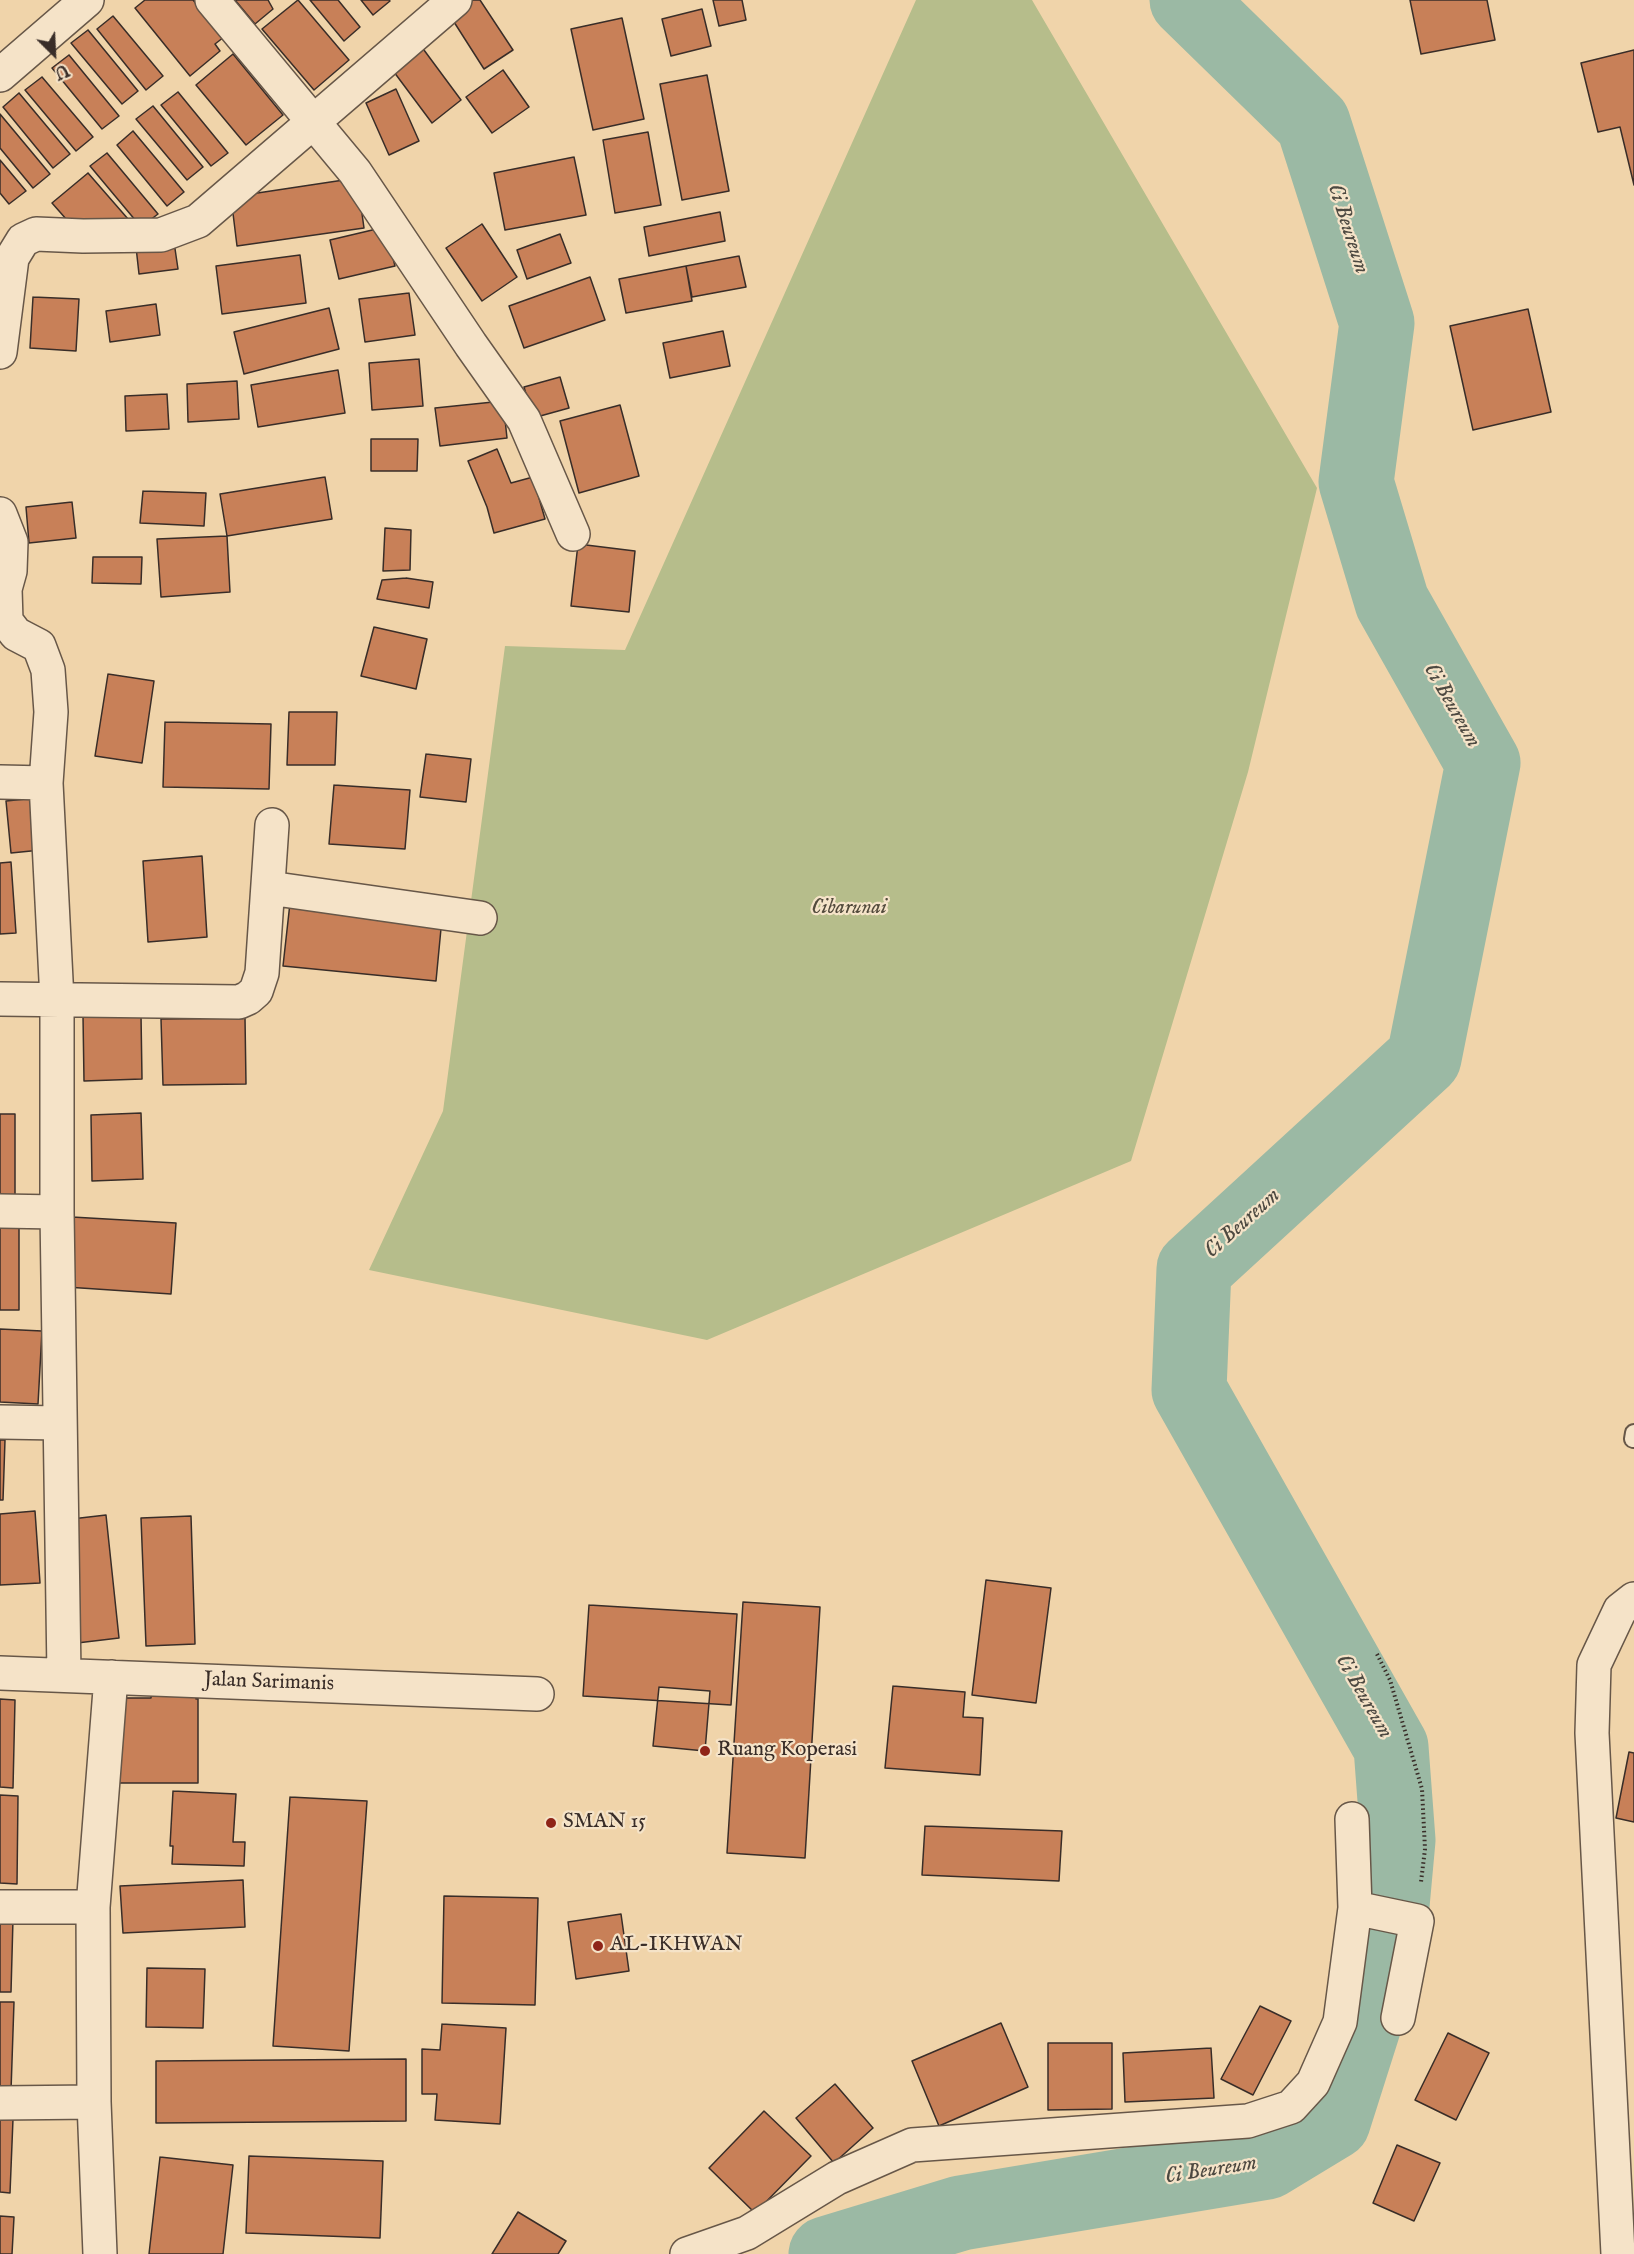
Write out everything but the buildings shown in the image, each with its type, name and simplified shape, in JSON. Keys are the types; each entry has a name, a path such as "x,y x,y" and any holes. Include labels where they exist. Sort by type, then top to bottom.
{"street":[{"path":"0,75 87,0"},
{"path":"212,0 355,172 524,420 573,534"},
{"path":"0,352 12,258 23,240 36,234 161,235 188,227 198,221 455,0"},
{"path":"0,514 11,542 5,571 6,621 16,634 39,646 48,670 51,712 46,783 57,1000 57,1212 64,1674"},
{"path":"0,782 46,783"},
{"path":"0,999 239,1002 248,999 256,991 262,973 273,825"},
{"path":"269,888 480,918"},
{"path":"0,1211 57,1212"},
{"path":"0,1422 60,1423"},
{"path":"1618,2254 1592,1733 1594,1665 1620,1610 1634,1599"},
{"name":"Jalan Sarimanis","path":"0,1673 537,1694"},
{"path":"100,2254 94,2102 93,1907 111,1677"},
{"path":"1352,1819 1387,1915 1398,2018"},
{"path":"0,1907 93,1907"},
{"path":"687,2254 747,2233 837,2178 912,2145 1248,2121 1291,2107 1313,2083 1387,1915"},
{"path":"0,2103 94,2102"}],"path":[{"path":"1377,1654 1390,1680 1422,1789 1425,1849 1387,1915"}],"green space":[{"name":"Cibarunai","path":"916,0 1032,0 1317,488 1248,772 1131,1161 707,1340 369,1270 443,1111 505,646 625,650"}],"waterway":[{"name":"Ci Beureum","path":"826,2254 961,2213 1267,2162 1333,2122 1388,1949 1398,1840 1391,1747 1189,1390 1194,1269 1424,1058 1483,763 1392,602 1356,482 1377,323 1313,123 1187,0"}],"place":[{"name":"Ruang Koperasi","path":"705,1751"},
{"name":"SMAN 15","path":"551,1823"},
{"name":"AL-IKHWAN","path":"598,1946"}]}
